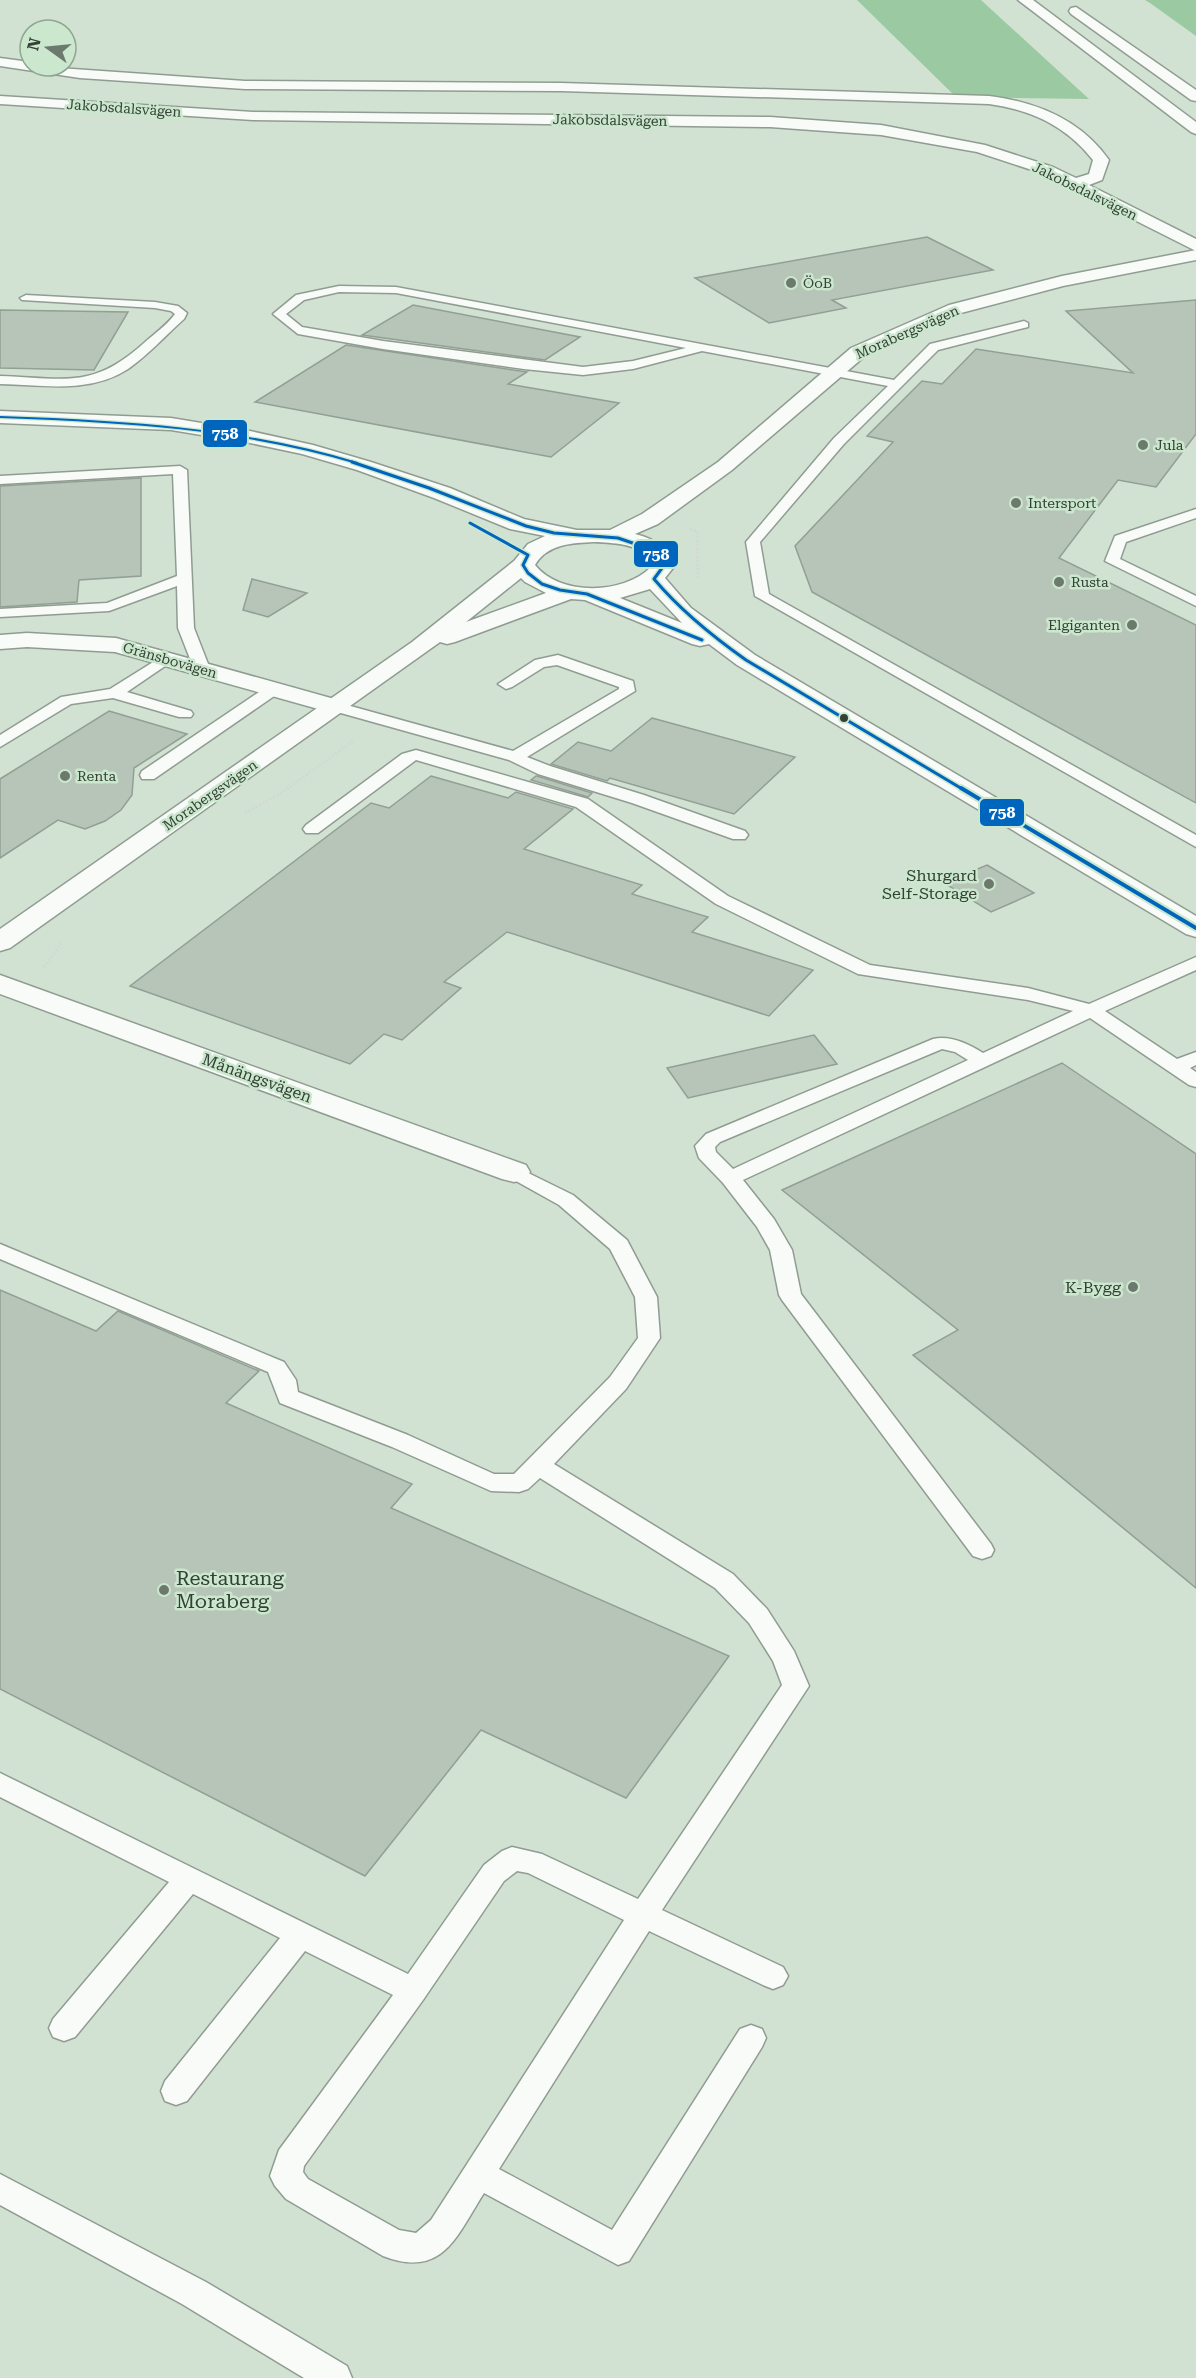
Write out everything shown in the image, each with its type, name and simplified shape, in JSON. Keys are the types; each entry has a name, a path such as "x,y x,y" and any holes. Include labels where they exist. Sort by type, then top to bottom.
{"main road":[{"path":"1025,0 1196,129"},
{"path":"1061,0 1196,97"},
{"path":"0,62 80,74 245,85 561,87 935,98 1008,103 1037,110 1089,144 1101,160 1096,177 1075,184"},
{"name":"Jakobsdalsvägen","path":"0,100 253,116 770,122 831,124 906,133 980,148 1047,170 1196,246"},
{"name":"Morabergsvägen","path":"614,536 650,519 725,466 858,352 955,309 1062,281 1196,255"},
{"path":"0,417 171,423 306,449 442,493 518,524 575,536 614,536 642,543 683,613 746,660 1196,928"},
{"path":"364,466 525,560 528,574 539,583 578,593 673,627 746,660"},
{"name":"Morabergsvägen","path":"657,568 671,530 725,466"},
{"name":"Morabergsvägen","path":"0,942 420,647 539,546 575,536"},
{"path":"578,593 626,590 657,568"},
{"name":"Morabergsvägen","path":"420,647 578,593"},
{"name":"Gränsbovägen","path":"0,642 27,640 116,645 336,706"},
{"name":"Månängsvägen","path":"7,987 514,1172"}],"lane":[{"path":"704,347 633,365 583,371 394,347 298,330 279,314 300,297 339,289 396,290 704,347 897,384"},
{"path":"0,380 78,381 103,377 123,366 182,313 174,308 155,305 26,298"},
{"path":"1024,325 934,347 840,441 753,542 762,596 1196,842"},
{"path":"0,480 180,470 186,628 202,669"},
{"path":"1196,513 1120,539 1112,561 1196,602"},
{"path":"0,613 109,607 184,578"},
{"path":"0,742 67,700 114,693 166,659"},
{"path":"506,684 540,663 558,660 627,684 627,691 515,757"},
{"path":"148,775 274,689"},
{"path":"114,693 184,714"},
{"path":"336,706 515,757 544,770 638,799 740,835"},
{"path":"312,829 408,757 423,757 582,803 722,900 865,970 1028,994 1091,1010 1196,1081"},
{"path":"730,1178 981,1060 1196,963"},
{"path":"981,1060 962,1048 940,1043 713,1138 705,1146 706,1154 730,1178 766,1224 781,1250 790,1295 982,1550"},
{"path":"1176,1067 1196,1058"},
{"path":"0,1251 276,1367 284,1380 288,1397 400,1441 491,1482 519,1483 618,1383 650,1338 646,1297 619,1245 566,1200 514,1172"},
{"path":"538,1466 724,1581 758,1616 785,1658 796,1686 643,1916 442,2231 421,2249 394,2245 297,2189 286,2176 290,2160 413,1991 494,1873 512,1859 532,1862 643,1916 773,1976"},
{"path":"0,1784 413,1991"},
{"path":"64,2028 189,1879"},
{"path":"176,2091 300,1935"},
{"path":"478,2174 618,2250 752,2038"},
{"path":"0,2188 194,2293 335,2378"}],"path":[{"path":"238,817 283,792 381,720"},
{"path":"7,987 45,966 69,933"}],"green space":[{"path":"857,0 981,0 1089,99 956,97"},
{"path":"1145,0 1196,0 1196,36 1150,3"}],"building":[{"path":"927,237 993,270 832,300 846,308 769,323 695,278"},
{"path":"1196,300 1196,434 1156,487 1118,480 1059,558 1196,625 1196,803 812,592 795,546 893,442 867,436 922,381 942,384 976,349 1133,373 1066,311"},
{"path":"413,305 580,337 545,360 362,335"},
{"path":"0,310 128,312 94,370 0,368"},
{"path":"346,345 527,372 508,384 619,403 551,457 255,402"},
{"path":"141,478 141,576 79,580 77,602 0,607 0,486"},
{"path":"252,579 307,593 268,617 243,610"},
{"path":"109,711 187,734 134,768 132,795 121,810 105,821 85,829 58,820 0,858 0,779"},
{"path":"652,718 795,757 734,814 610,778 607,781 551,764 578,742 611,751"},
{"path":"431,776 508,798 516,792 573,809 524,849 642,885 632,894 708,917 692,932 813,970 769,1016 507,932 444,982 461,988 402,1040 384,1034 350,1064 130,986 371,803 389,808"},
{"path":"536,776 592,793 588,797 531,780"},
{"path":"987,865 1034,893 991,912 944,883"},
{"path":"814,1035 837,1064 688,1098 667,1068"},
{"path":"1062,1063 1196,1154 1196,1588 913,1355 958,1330 782,1190"},
{"path":"0,1290 96,1331 118,1311 259,1371 226,1403 412,1484 391,1508 729,1656 626,1798 481,1730 365,1876 0,1689"}],"transit line":[{"name":"758","path":"0,417 130,423 258,439 342,459 441,492 539,530 618,538 633,542 660,557 662,568 654,579 675,602 709,633 746,660 1196,928"},
{"name":"758","path":"470,523 528,555 523,565 528,573 542,584 560,590 587,594 702,640"}],"place":[{"name":"ÖoB","path":"791,283"},
{"name":"Jula","path":"1143,445"},
{"name":"Intersport","path":"1016,503"},
{"name":"Rusta","path":"1059,582"},
{"name":"Elgiganten","path":"1132,625"},
{"name":"Renta","path":"65,776"},
{"name":"Shurgard Self-Storage","path":"989,884"},
{"name":"K-Bygg","path":"1133,1287"},
{"name":"Restaurang Moraberg","path":"164,1590"}]}
